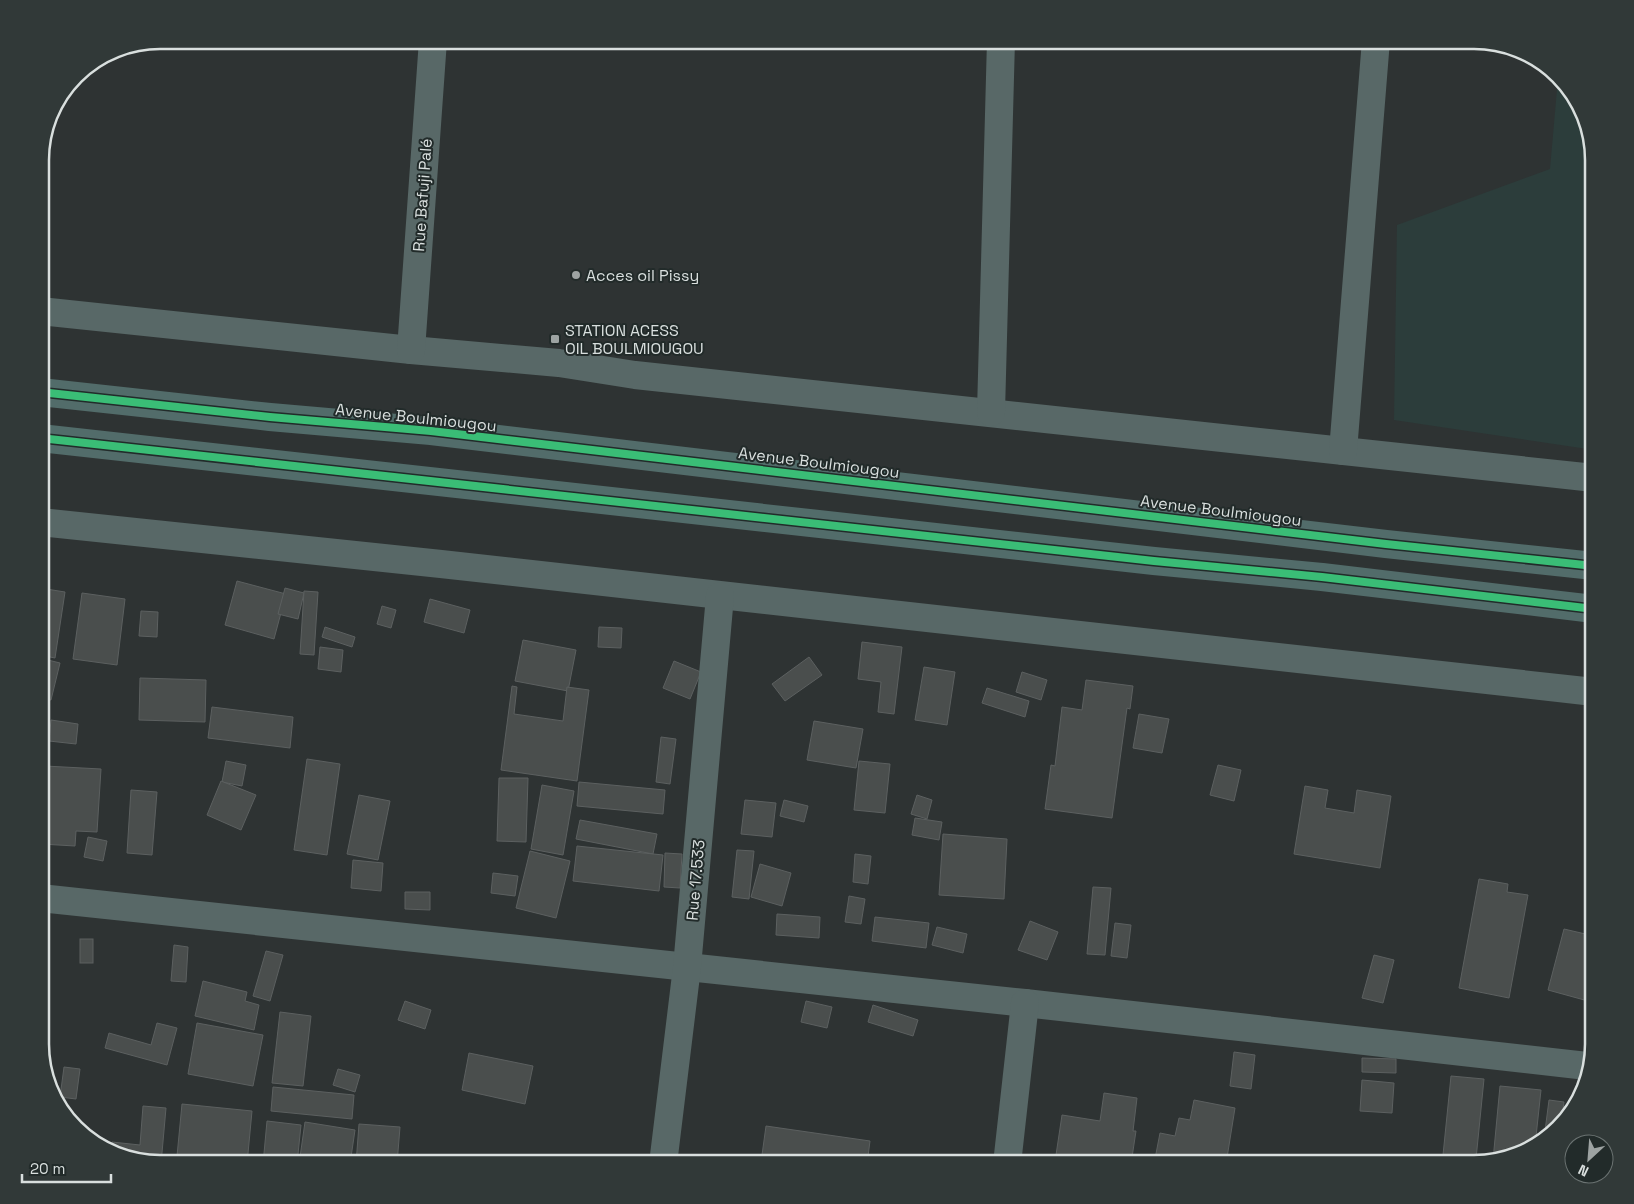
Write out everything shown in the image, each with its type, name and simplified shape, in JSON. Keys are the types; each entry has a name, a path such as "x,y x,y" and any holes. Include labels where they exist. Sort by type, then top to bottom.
{"highway":[{"name":"Avenue Boulmiougou","path":"49,393 270,417 431,431 1386,544 1585,565"},
{"path":"49,439 1144,560 1322,577 1585,608"}],"street":[{"name":"Rue Bafuji Palé","path":"411,350 432,49"},
{"path":"991,412 1001,49"},
{"path":"1343,451 1375,49"},
{"path":"49,312 411,350 559,363 645,376 1585,477"},
{"path":"49,523 441,564 1585,691"},
{"name":"Rue 17.533","path":"664,1155 687,967 720,596"},
{"path":"49,899 1026,1003 1583,1066"},
{"path":"1008,1155 1026,1003"}],"shaded area":[{"path":"1557,85 1574,110 1584,145 1585,449 1394,420 1397,225 1550,169"}],"building":[{"path":"237,581 286,594 274,639 225,625"},
{"path":"285,588 304,593 298,619 278,614"},
{"path":"49,589 65,592 55,658 49,657"},
{"path":"304,591 318,592 314,655 300,654"},
{"path":"82,593 125,599 117,665 73,659"},
{"path":"430,599 470,610 464,633 424,622"},
{"path":"382,606 396,610 391,628 377,624"},
{"path":"141,611 158,612 157,637 139,636"},
{"path":"325,627 355,637 352,647 322,637"},
{"path":"599,627 622,628 621,648 598,647"},
{"path":"523,640 576,650 568,691 515,681"},
{"path":"862,642 902,647 894,714 878,712 881,682 858,679"},
{"path":"320,647 343,650 341,672 318,669"},
{"path":"809,657 822,675 785,701 772,684"},
{"path":"49,660 60,663 51,700 49,700"},
{"path":"674,661 701,672 690,699 663,688"},
{"path":"924,667 955,672 947,725 915,720"},
{"path":"1022,672 1047,680 1041,700 1016,692"},
{"path":"140,678 206,680 205,722 139,720"},
{"path":"1086,680 1133,686 1130,709 1127,708 1112,818 1045,809 1051,765 1055,766 1062,707 1082,710"},
{"path":"512,686 517,687 514,714 563,721 567,687 589,690 577,781 501,770"},
{"path":"987,688 1029,701 1025,717 982,703"},
{"path":"212,707 293,717 290,748 208,738"},
{"path":"1139,714 1169,719 1162,753 1133,748"},
{"path":"51,720 78,724 76,744 49,741"},
{"path":"814,721 863,729 856,768 807,760"},
{"path":"661,737 676,739 670,784 656,782"},
{"path":"307,759 340,764 327,855 294,850"},
{"path":"226,761 246,765 242,786 222,782"},
{"path":"859,761 890,764 885,813 854,810"},
{"path":"1218,765 1241,770 1234,801 1210,795"},
{"path":"49,766 101,769 97,832 76,831 75,846 49,844"},
{"path":"499,778 528,778 526,842 497,841"},
{"path":"221,781 256,795 241,830 207,815"},
{"path":"579,782 665,790 663,814 577,806"},
{"path":"542,785 574,791 563,855 531,849"},
{"path":"1305,786 1328,790 1325,808 1354,813 1357,790 1391,796 1380,868 1294,854"},
{"path":"131,790 157,792 152,855 127,853"},
{"path":"359,795 390,801 378,860 347,854"},
{"path":"917,795 932,800 927,819 911,814"},
{"path":"745,800 776,803 772,837 741,834"},
{"path":"784,800 808,806 804,822 780,816"},
{"path":"915,818 942,822 939,840 912,835"},
{"path":"580,820 657,834 653,854 576,839"},
{"path":"943,834 1007,839 1004,899 939,895"},
{"path":"88,837 107,841 103,861 84,857"},
{"path":"577,846 663,855 659,891 573,881"},
{"path":"737,850 754,851 749,899 732,897"},
{"path":"530,851 570,861 556,918 516,908"},
{"path":"665,853 682,854 680,888 664,887"},
{"path":"855,854 871,856 868,884 853,882"},
{"path":"353,860 383,863 381,891 351,888"},
{"path":"760,864 791,873 782,906 751,897"},
{"path":"493,873 518,876 515,896 491,893"},
{"path":"1479,879 1508,884 1507,892 1528,895 1509,998 1459,988"},
{"path":"1093,887 1111,888 1105,955 1087,954"},
{"path":"405,892 430,892 430,910 405,909"},
{"path":"849,896 865,899 861,924 845,922"},
{"path":"777,914 820,917 819,938 776,935"},
{"path":"875,917 929,923 926,948 872,941"},
{"path":"1030,921 1058,932 1047,960 1018,950"},
{"path":"1115,923 1131,925 1127,958 1111,956"},
{"path":"937,927 967,934 963,953 932,945"},
{"path":"1564,929 1585,934 1585,1000 1548,990"},
{"path":"80,939 93,939 93,963 80,963"},
{"path":"174,945 188,947 186,982 171,981"},
{"path":"266,951 283,955 270,1001 253,996"},
{"path":"1374,955 1394,960 1383,1003 1362,998"},
{"path":"203,981 247,992 245,1001 259,1005 254,1030 195,1016"},
{"path":"405,1001 431,1010 425,1029 398,1020"},
{"path":"806,1001 832,1007 827,1028 801,1022"},
{"path":"873,1005 918,1020 913,1036 868,1022"},
{"path":"280,1012 311,1016 303,1086 272,1083"},
{"path":"157,1023 177,1028 167,1065 105,1048 109,1033 151,1045"},
{"path":"197,1023 263,1035 253,1086 188,1074"},
{"path":"1234,1052 1255,1055 1251,1089 1230,1086"},
{"path":"469,1053 533,1066 525,1104 462,1090"},
{"path":"1362,1058 1396,1059 1396,1073 1362,1072"},
{"path":"64,1067 80,1069 76,1099 63,1097 60,1093"},
{"path":"338,1069 360,1075 355,1092 333,1085"},
{"path":"1451,1076 1484,1079 1476,1155 1443,1155"},
{"path":"1362,1080 1394,1083 1392,1113 1360,1111"},
{"path":"1500,1086 1541,1090 1536,1137 1517,1147 1494,1153"},
{"path":"273,1087 354,1095 352,1119 271,1111"},
{"path":"1104,1093 1137,1098 1133,1131 1136,1131 1132,1155 1056,1155 1062,1115 1100,1121"},
{"path":"1194,1100 1235,1108 1227,1155 1156,1155 1160,1133 1175,1136 1179,1118 1190,1120"},
{"path":"1549,1100 1564,1102 1563,1111 1545,1130"},
{"path":"182,1104 252,1111 248,1155 177,1155"},
{"path":"143,1106 166,1108 162,1155 138,1153 112,1145 112,1142 140,1145"},
{"path":"267,1121 301,1125 298,1155 264,1155"},
{"path":"305,1122 355,1130 351,1155 300,1155"},
{"path":"359,1124 400,1127 398,1155 357,1155"},
{"path":"766,1126 870,1141 868,1155 762,1155"}],"cycle path":[{"path":"49,393 270,417 431,431 1386,544 1585,565"},
{"path":"49,439 1154,561 1322,577 1585,608"}],"place":[{"name":"Acces oil Pissy","path":"576,275"},
{"name":"STATION ACESS OIL BOULMIOUGOU","path":"555,339"}]}
